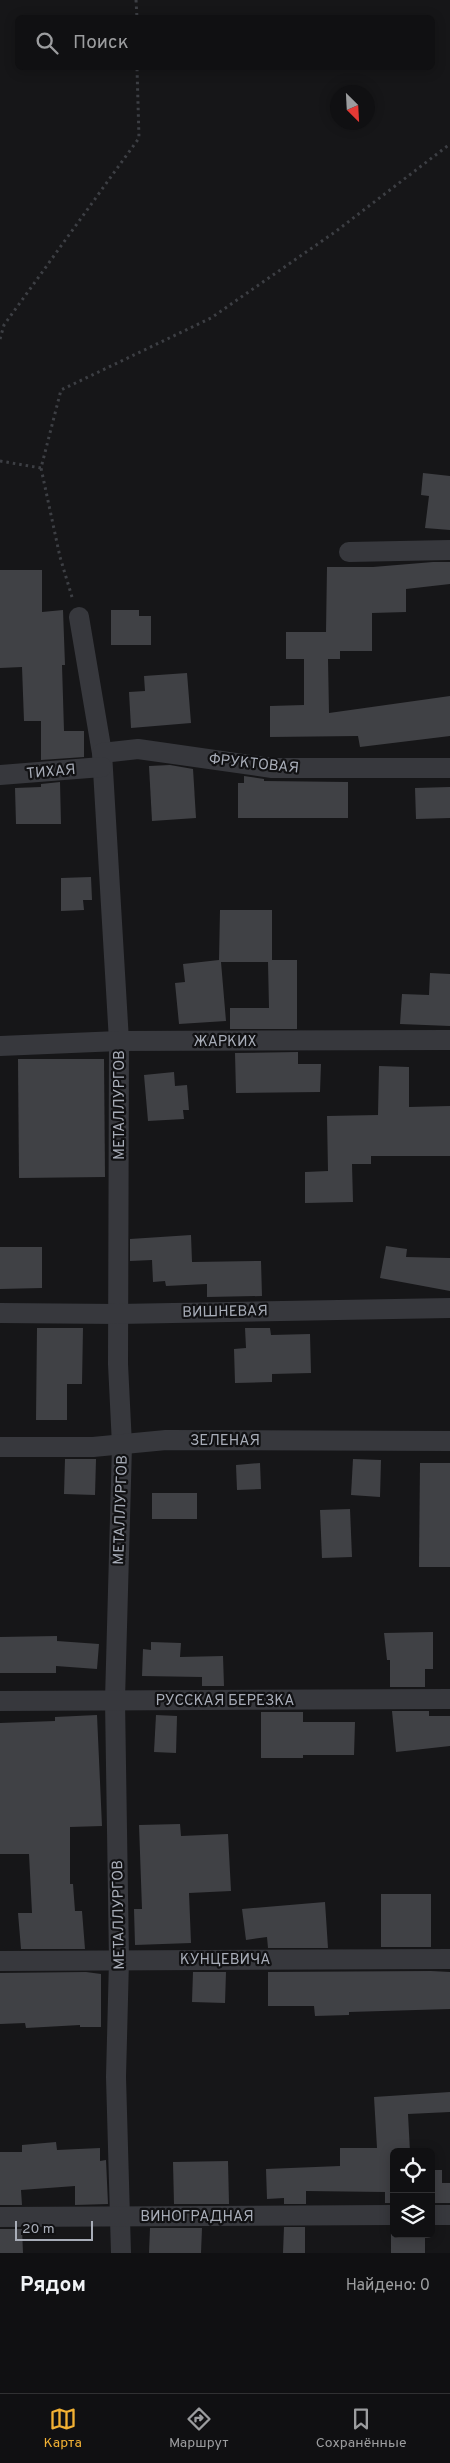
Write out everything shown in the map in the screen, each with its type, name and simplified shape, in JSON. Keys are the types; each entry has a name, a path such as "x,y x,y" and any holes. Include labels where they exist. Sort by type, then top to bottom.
{"street":[{"path":"349,552 450,550"},
{"name":"МЕТАЛЛУРГОВ","path":"79,616 102,760 119,1041 118,1314 122,1445 115,1700 118,1960 116,2077 121,2253"},
{"name":"ФРУКТОВАЯ","path":"102,760 138,749 272,768 450,768"},
{"name":"ТИХАЯ","path":"0,775 102,760"},
{"name":"ЖАРКИХ","path":"0,1046 119,1041 450,1040"},
{"name":"ВИШНЕВАЯ","path":"0,1313 118,1314 450,1308"},
{"name":"ЗЕЛЕНАЯ","path":"0,1447 122,1445 166,1440 450,1441"},
{"name":"РУССКАЯ БЕРЕЗКА","path":"0,1701 450,1699"},
{"name":"КУНЦЕВИЧА","path":"0,1961 450,1959"},
{"name":"ВИНОГРАДНАЯ","path":"0,2217 390,2215"},
{"path":"435,2215 450,2215"}],"path":[{"path":"136,0 137,15"},
{"path":"0,339 4,325 139,138 138,70"},
{"path":"79,616 60,557 41,468 61,390 211,318 334,232 450,144"},
{"path":"0,461 41,468"}],"building":[{"path":"423,473 450,476 450,530 425,528 429,496 421,495"},
{"path":"450,562 450,584 406,589 406,612 372,613 372,651 340,651 340,659 328,659 329,713 450,696 450,736 360,747 358,736 270,737 270,706 304,705 304,659 286,659 286,632 326,632 327,567 373,567"},
{"path":"0,570 42,570 42,612 63,610 65,665 62,665 64,731 84,731 84,757 41,760 41,721 24,721 22,667 0,668"},
{"path":"111,610 139,610 139,616 151,616 151,645 111,645"},
{"path":"187,673 191,723 131,728 129,692 145,691 144,676"},
{"path":"170,765 193,769 196,818 152,821 149,766"},
{"path":"244,776 264,779 264,781 348,782 348,818 238,818 238,783 244,783"},
{"path":"60,782 61,824 16,824 15,788 41,787 41,784"},
{"path":"450,787 450,818 416,819 415,788"},
{"path":"91,877 92,900 83,900 84,910 61,911 61,878"},
{"path":"220,910 272,910 272,960 297,960 297,1029 230,1029 230,1008 269,1008 268,962 221,962 226,1021 179,1024 175,983 185,982 183,964 219,960"},
{"path":"430,973 450,974 450,1026 400,1024 402,994 429,995"},
{"path":"298,1052 298,1064 321,1064 320,1092 236,1093 235,1053"},
{"path":"18,1059 104,1059 105,1177 19,1178"},
{"path":"379,1066 409,1067 409,1107 450,1106 450,1156 371,1156 371,1164 352,1164 353,1202 305,1203 305,1172 328,1171 327,1116 378,1115"},
{"path":"174,1072 175,1086 187,1085 189,1110 183,1110 184,1119 148,1121 144,1075"},
{"path":"191,1235 192,1262 261,1261 262,1296 207,1297 207,1284 166,1286 165,1281 153,1282 152,1260 130,1261 130,1239"},
{"path":"386,1246 407,1249 406,1257 450,1258 450,1291 380,1278"},
{"path":"0,1247 42,1247 42,1288 0,1289"},
{"path":"37,1328 83,1328 82,1384 67,1384 67,1420 36,1420"},
{"path":"245,1328 270,1328 271,1335 310,1334 311,1373 272,1374 272,1382 235,1383 234,1349 246,1348"},
{"path":"65,1459 96,1459 95,1495 64,1494"},
{"path":"353,1459 381,1460 380,1497 351,1495"},
{"path":"260,1463 261,1489 237,1490 236,1465"},
{"path":"420,1463 450,1463 450,1567 419,1567"},
{"path":"152,1493 197,1493 197,1519 152,1519"},
{"path":"350,1509 352,1557 322,1558 320,1510"},
{"path":"433,1632 433,1669 425,1669 425,1687 390,1687 390,1660 387,1660 384,1633"},
{"path":"57,1636 57,1641 99,1644 97,1669 56,1666 56,1673 0,1673 0,1637"},
{"path":"151,1642 181,1643 180,1657 223,1656 224,1686 202,1686 202,1677 142,1676 143,1649 151,1650"},
{"path":"392,1711 429,1711 429,1716 450,1716 450,1746 396,1752"},
{"path":"261,1712 303,1712 303,1722 355,1722 354,1755 303,1755 303,1758 261,1758"},
{"path":"97,1715 102,1826 70,1827 70,1884 73,1884 75,1911 82,1911 85,1949 21,1949 18,1913 32,1913 29,1854 0,1854 0,1723 55,1721 55,1717"},
{"path":"156,1715 177,1716 176,1753 154,1752"},
{"path":"180,1824 181,1836 228,1834 231,1891 189,1893 191,1943 135,1945 134,1909 142,1909 139,1825"},
{"path":"381,1894 431,1894 431,1947 381,1947"},
{"path":"325,1902 328,1948 268,1948 267,1937 246,1940 242,1909"},
{"path":"86,1972 101,1974 101,2027 80,2027 80,2025 26,2028 25,2023 0,2024 0,1973"},
{"path":"193,1972 226,1972 225,2003 192,2002"},
{"path":"268,1972 450,1972 450,2009 349,2012 349,2015 315,2016 314,2006 268,2006"},
{"path":"450,2092 450,2112 408,2114 410,2148 390,2148 390,2203 385,2203 385,2192 306,2191 306,2204 284,2204 284,2198 267,2199 266,2169 340,2166 340,2148 377,2148 374,2097"},
{"path":"56,2142 57,2150 100,2148 100,2161 106,2160 108,2204 75,2205 75,2186 21,2190 22,2205 0,2205 0,2152 22,2152 22,2145"},
{"path":"228,2161 229,2204 174,2204 173,2162"},
{"path":"435,2170 442,2170 442,2183 450,2183 450,2203 435,2203"},
{"path":"284,2227 305,2227 305,2253 283,2253"},
{"path":"150,2228 202,2228 201,2253 149,2253"},
{"path":"0,2229 22,2229 23,2253 0,2253"},
{"path":"391,2238 425,2238 425,2253 391,2253"}]}
